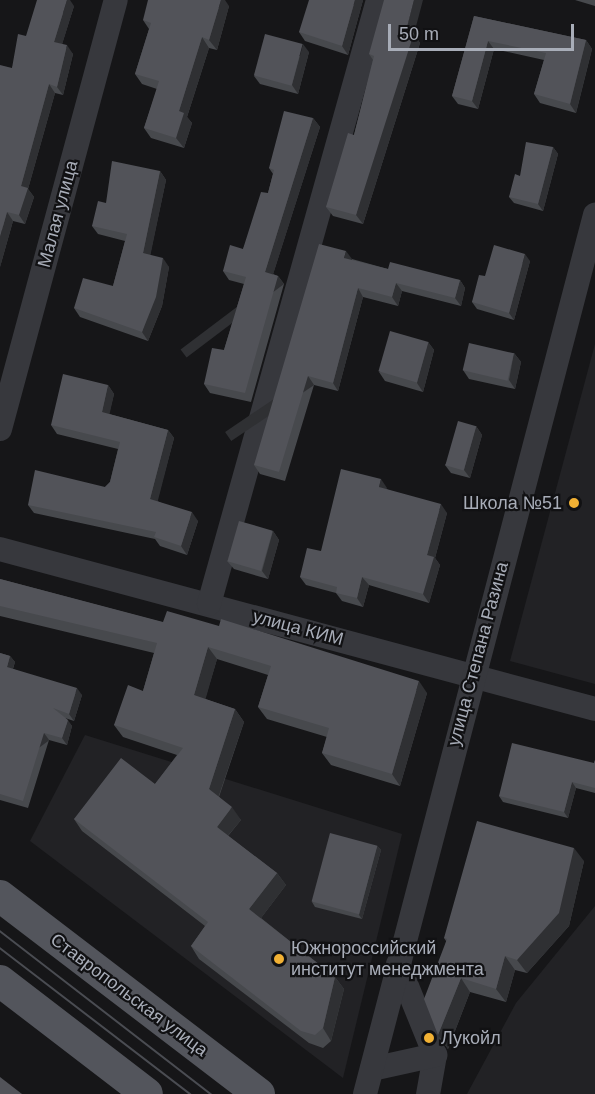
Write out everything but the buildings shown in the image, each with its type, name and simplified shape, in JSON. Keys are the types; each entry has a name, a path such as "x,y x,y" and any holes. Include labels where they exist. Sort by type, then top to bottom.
{"main road":[{"name":"Ставропольская улица","path":"0,896 259,1094"},
{"path":"0,981 147,1094"}],"street":[{"name":"Малая улица","path":"0,429 116,0"},
{"path":"209,604 378,0"},
{"name":"улица Степана Разина","path":"365,1094 472,675 595,215"},
{"name":"улица КИМ","path":"0,549 595,709"},
{"path":"398,964 435,1055 428,1094"},
{"path":"372,1069 435,1055"}],"shaded area":[{"name":"Школа №51","path":"595,344 595,684 510,661"},
{"name":"Южнороссийский институт менеджмента","path":"85,735 402,834 343,1078 30,841"},
{"path":"595,906 595,1094 467,1094 516,1003"}],"tram line":[{"path":"0,931 211,1094"},
{"path":"0,948 190,1094"}],"place":[{"name":"Школа №51","path":"574,503"},
{"name":"Южнороссийский институт менеджмента","path":"279,959"},
{"name":"Лукойл","path":"429,1038"}]}
